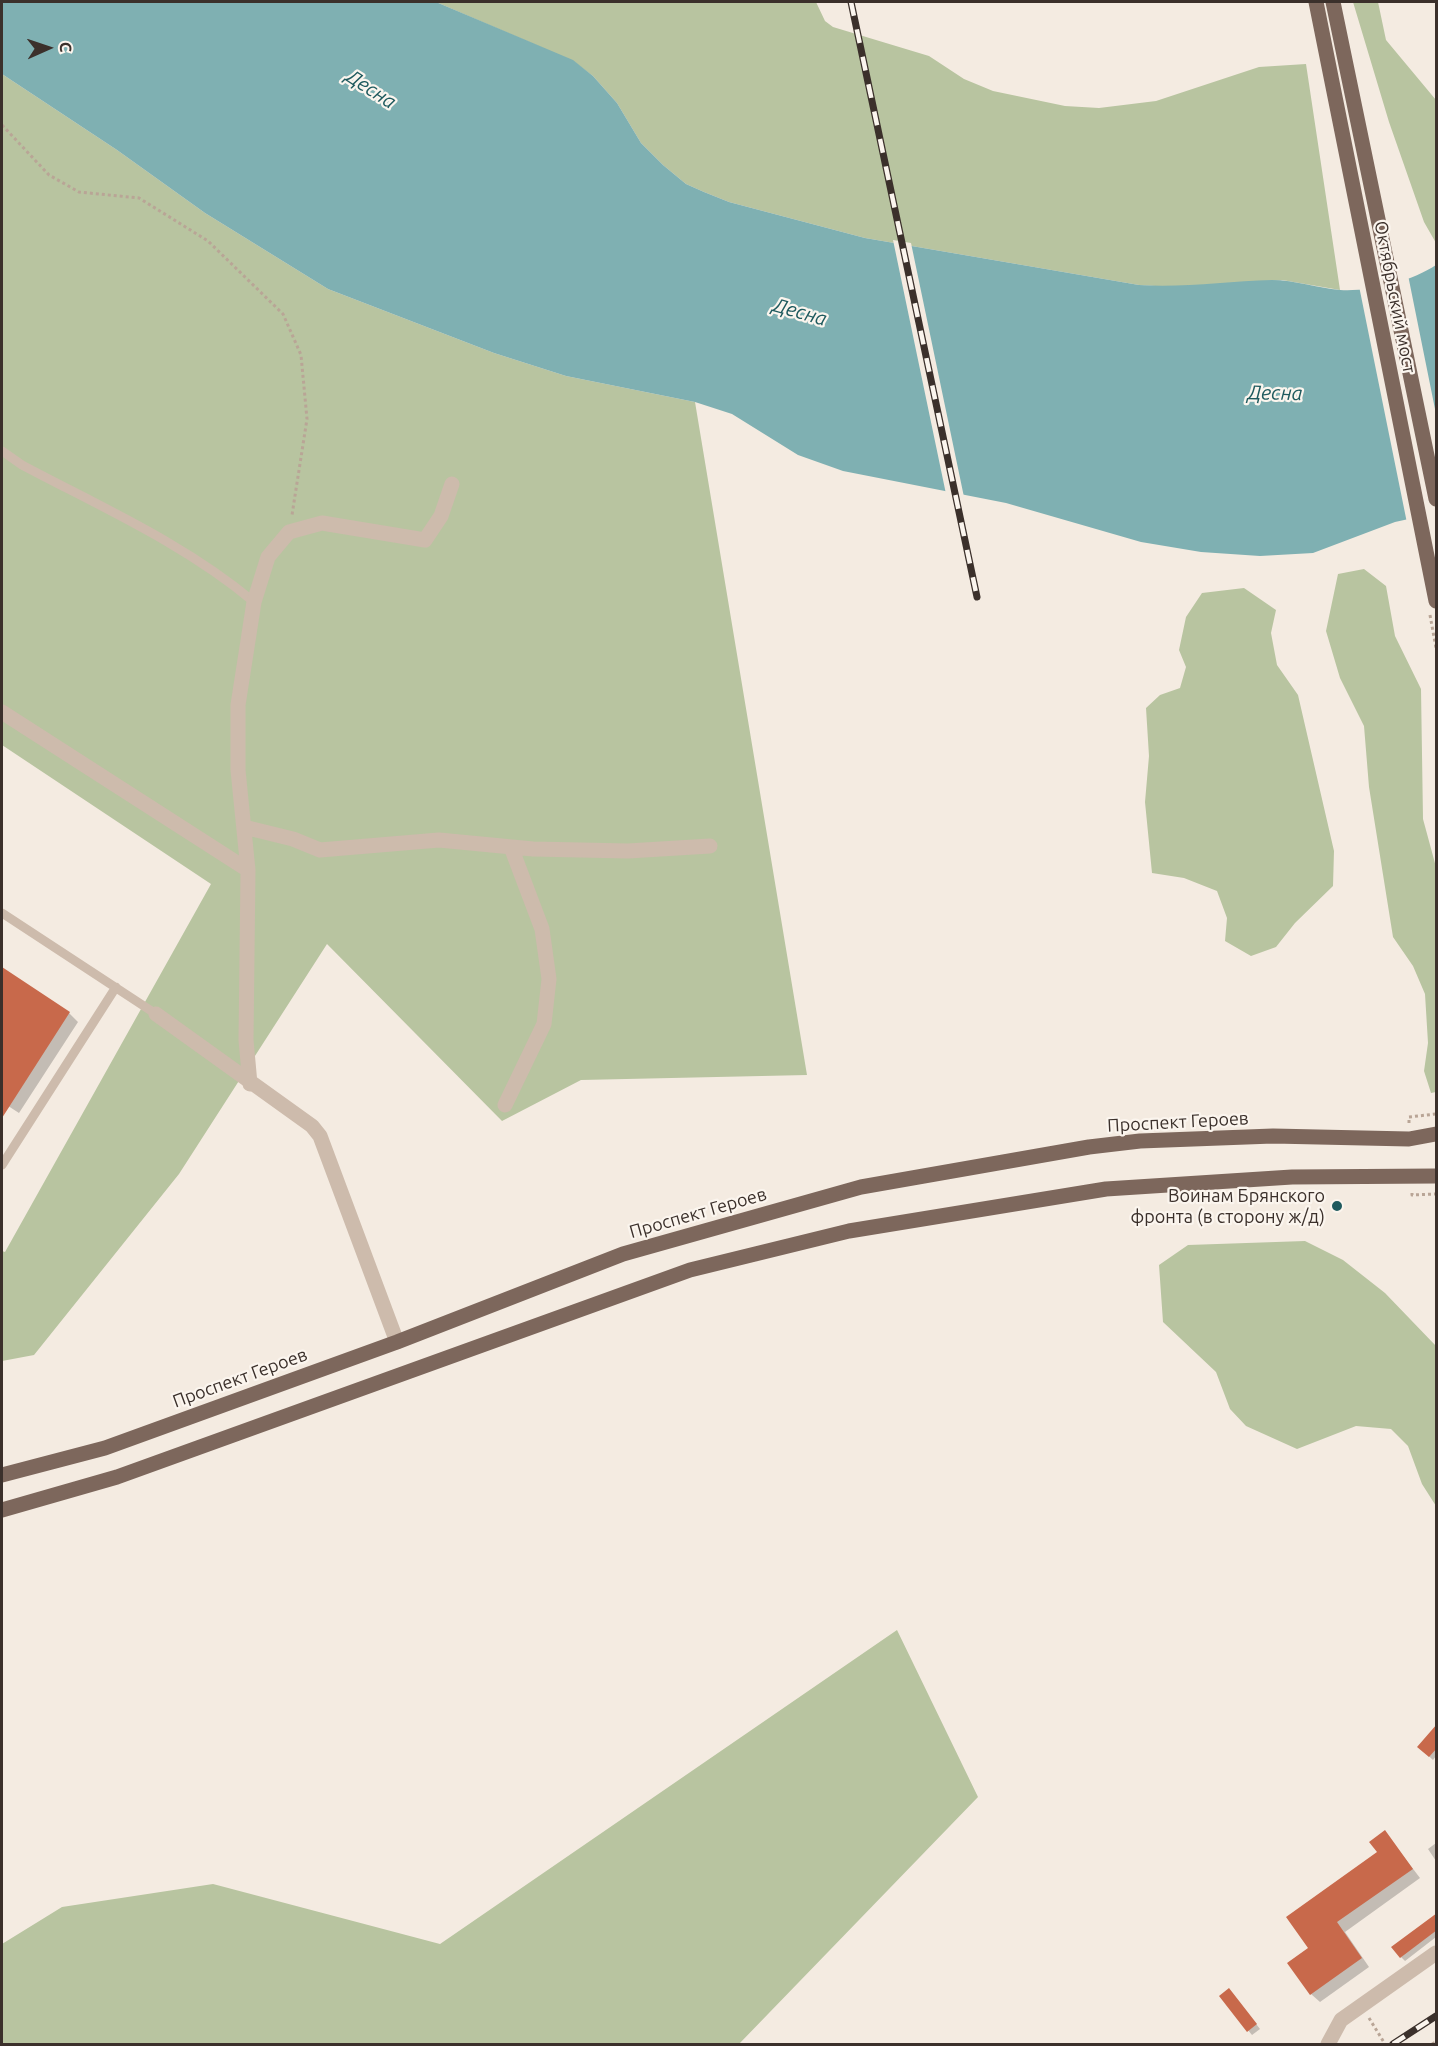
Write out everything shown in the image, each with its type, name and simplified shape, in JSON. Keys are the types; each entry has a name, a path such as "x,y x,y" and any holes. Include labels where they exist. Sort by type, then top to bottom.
{"main road":[{"name":"Октябрьский мост","path":"1316,2 1437,601"},
{"name":"Октябрьский мост","path":"1333,2 1437,499"},
{"name":"Проспект Героев","path":"2,1475 105,1448 397,1342 623,1254 861,1187 1140,1141 1273,1136 1409,1139 1437,1134"},
{"path":"2,1510 117,1478 690,1270 849,1231 1106,1189 1292,1177 1437,1176"}],"street":[{"path":"250,1084 246,1041 248,870 238,770 238,705 254,602 268,557 290,532 322,523 425,540 441,516 452,484"},
{"path":"2,712 248,870"},
{"path":"244,827 293,839 320,850 439,840 511,847 628,851 710,846"},
{"path":"505,1106 544,1024 549,979 543,929 511,847"},
{"path":"156,1014 250,1084 312,1126 320,1136 397,1342"},
{"path":"1328,2044 1341,2020 1360,2004 1437,1953"}],"lane":[{"path":"2,451 22,465 173,545 225,578 254,602"},
{"path":"2,913 156,1014"},
{"path":"2,1165 116,987"}],"path":[{"path":"2,125 49,175 79,192 139,198 208,241 283,314 301,355 307,419 290,532"},
{"path":"1360,2004 1385,2044"},
{"path":"1432,2044 1437,2042"}],"green space":[{"path":"436,2 816,2 825,21 833,27 929,56 964,79 993,91 1065,106 1099,108 1156,101 1259,67 1306,64 1340,290 1282,280 1171,287 1139,285 865,238 729,202 686,184 663,165 641,143 617,103 593,76 573,61"},
{"path":"1353,2 1378,2 1386,40 1436,100 1436,243 1424,222 1389,122"},
{"path":"2,74 117,150 205,213 328,289 494,353 566,376 695,402 807,1075 581,1080 502,1121 327,944 179,1174 34,1355 2,1361 2,1251 5,1252 211,884 2,745"},
{"path":"1364,569 1386,586 1395,636 1421,689 1423,819 1436,867 1436,1092 1431,1093 1424,1071 1428,1043 1425,994 1413,966 1393,937 1369,787 1364,726 1340,678 1326,631 1338,574"},
{"path":"1244,588 1276,610 1271,633 1277,665 1298,695 1334,851 1333,886 1295,923 1276,947 1251,956 1225,941 1227,918 1217,891 1184,878 1152,873 1145,802 1149,756 1146,708 1160,695 1180,688 1186,667 1179,650 1186,617 1202,593"},
{"path":"1305,1241 1343,1260 1385,1293 1436,1346 1436,1506 1422,1484 1408,1446 1391,1429 1356,1426 1297,1449 1246,1426 1230,1409 1216,1372 1163,1322 1159,1265 1188,1245"},
{"path":"897,1630 978,1797 739,2044 2,2044 2,1944 62,1907 213,1884 440,1944"}],"water":[{"name":"Десна","path":"2,2 436,2 573,60 593,76 617,103 641,143 686,184 729,202 865,238 1139,285 1172,286 1272,280 1352,290 1377,287 1403,280 1436,265 1436,513 1395,522 1313,553 1260,556 1201,552 1141,542 1006,503 843,471 798,455 732,414 695,402 566,376 494,353 328,289 205,213 117,150 2,74"}],"pier":[{"path":"893,240 911,243 964,497 946,494"},
{"path":"1408,275 1436,414 1436,516 1407,523 1359,286"}],"building":[{"path":"2,967 70,1012 2,1118"},
{"path":"1437,1724 1437,1748 1429,1757 1417,1747"},
{"path":"1385,1830 1413,1869 1337,1922 1362,1958 1310,1995 1287,1963 1308,1948 1286,1917 1377,1852 1369,1842"},
{"path":"1437,1913 1437,1930 1400,1958 1391,1947"},
{"path":"1229,1988 1257,2024 1247,2032 1219,1996"}],"railway":[{"path":"851,2 977,597"},
{"path":"1393,2044 1436,2016"}],"place":[{"name":"Воинам Брянского фронта (в сторону ж/д)","path":"1337,1206"}]}
